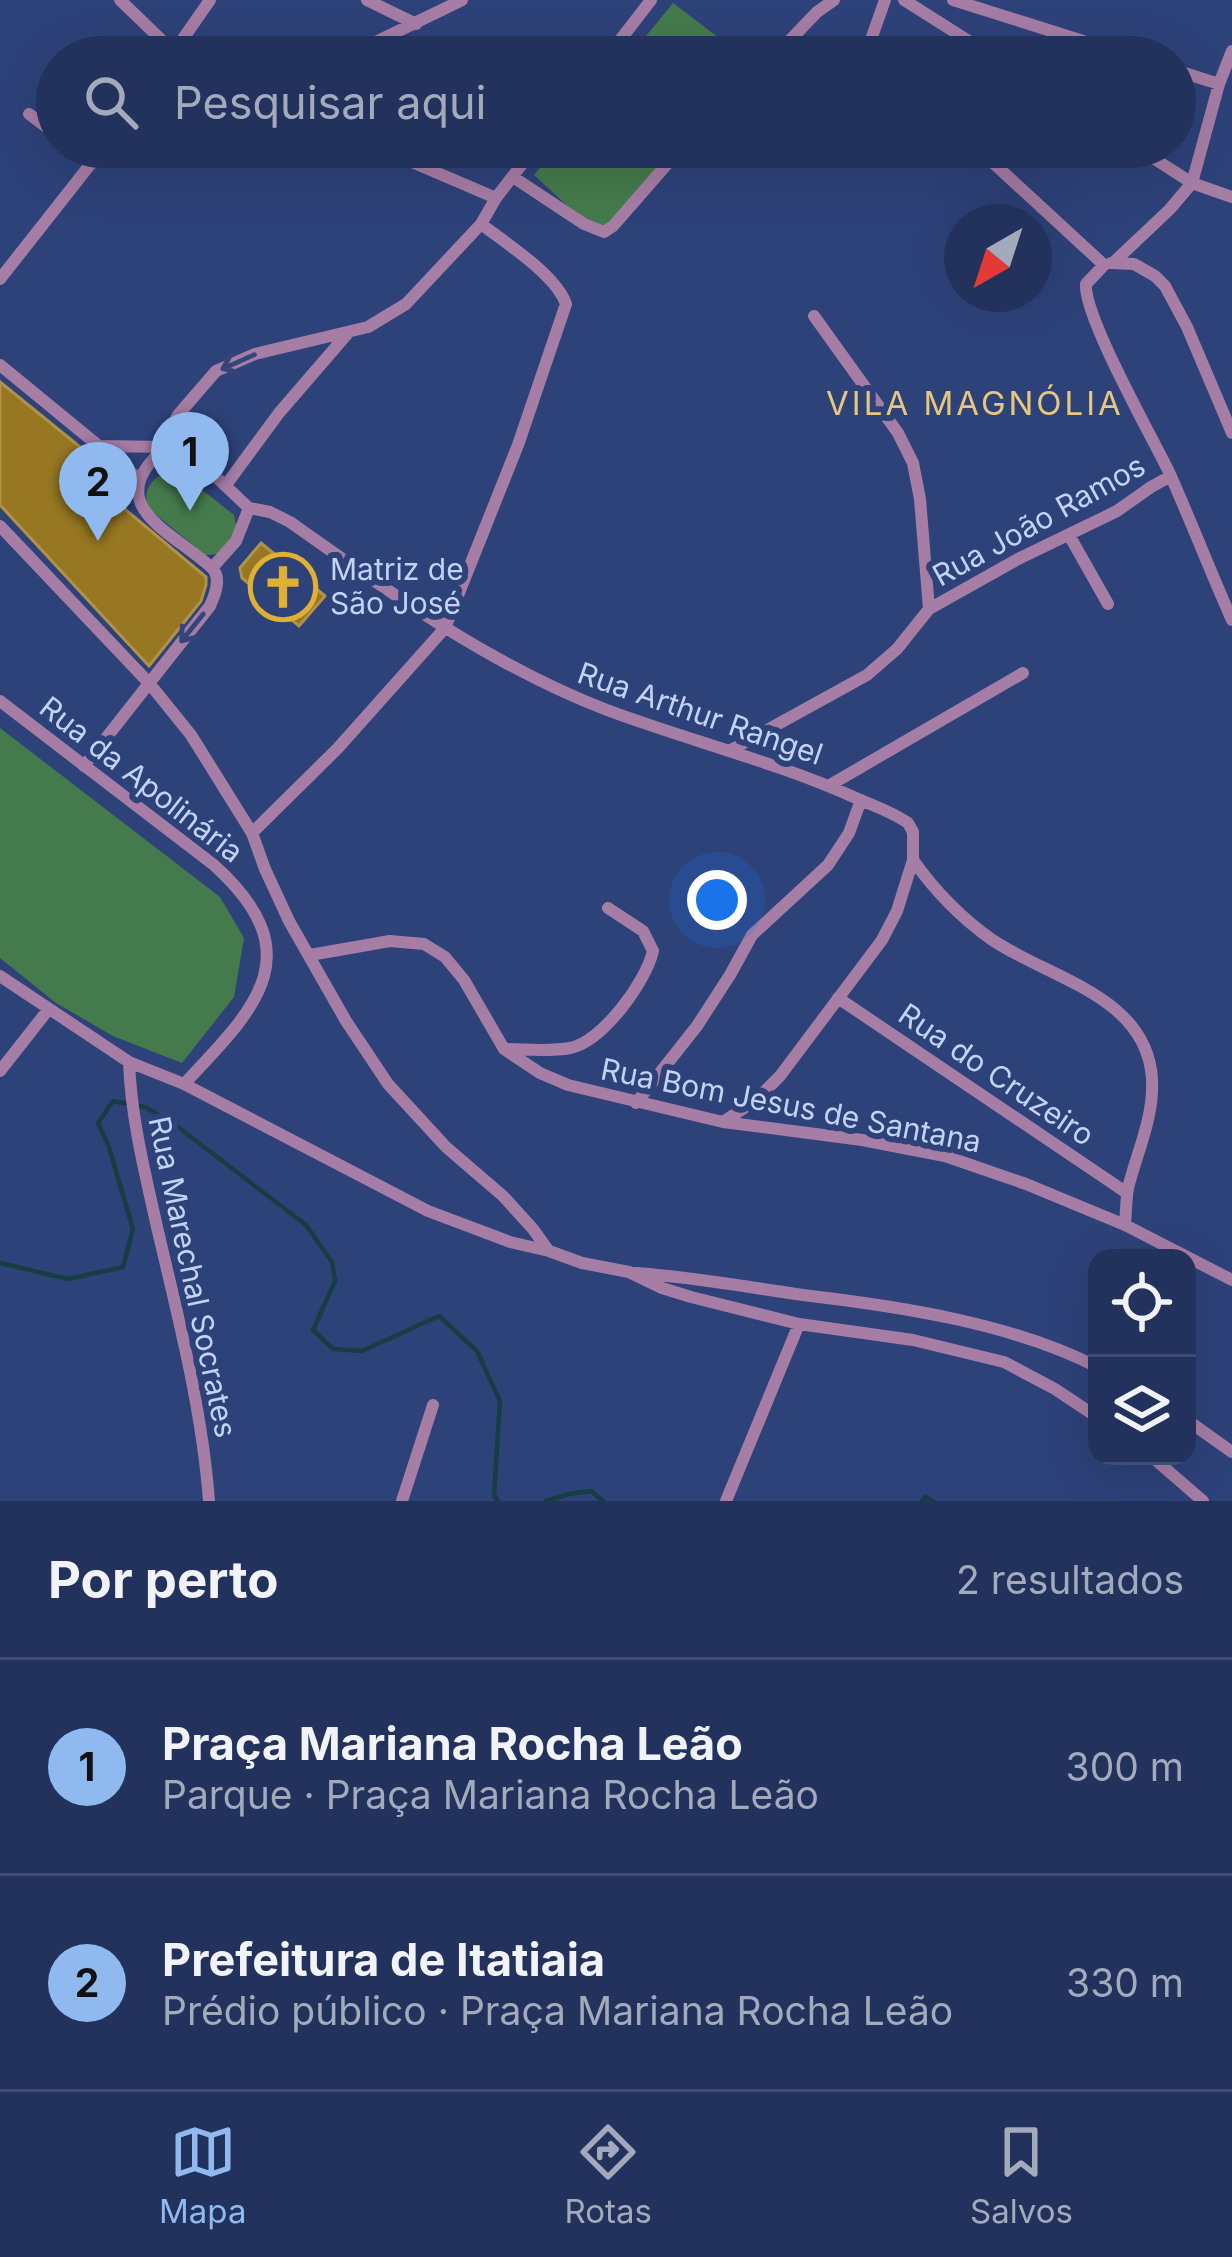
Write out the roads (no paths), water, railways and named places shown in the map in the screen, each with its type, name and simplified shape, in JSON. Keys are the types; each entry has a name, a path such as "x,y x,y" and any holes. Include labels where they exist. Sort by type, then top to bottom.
{"street":[{"path":"121,0 157,36"},
{"path":"188,36 210,0"},
{"path":"367,0 416,24"},
{"path":"390,36 462,0"},
{"path":"623,36 651,0"},
{"path":"794,36 834,0"},
{"path":"877,36 885,0"},
{"path":"904,0 961,36"},
{"path":"952,0 1067,36"},
{"path":"1232,51 1192,183 1170,209 1086,284 1086,297 1171,476 1232,620"},
{"path":"1196,77 1219,84"},
{"path":"29,114 36,119"},
{"path":"0,279 88,168"},
{"path":"425,168 496,199"},
{"path":"84,766 210,606 216,591 212,568 143,510 138,500 139,479 149,460 166,447 178,415 216,371 255,354 368,327 406,304 481,224 520,168"},
{"path":"513,177 604,232 664,168"},
{"path":"1000,168 1109,263 1134,264 1166,286 1232,433"},
{"path":"1169,168 1192,183 1232,197"},
{"path":"252,832 338,748 445,628 518,445 566,304 538,270 481,224"},
{"name":"Rua João Ramos","path":"814,316 898,433 913,463 929,609"},
{"path":"226,484 279,412 349,332"},
{"path":"0,365 139,479"},
{"path":"99,446 166,447 226,484 249,508 236,541 212,568"},
{"name":"Rua João Ramos","path":"731,750 867,675 929,609 1117,511 1171,476"},
{"name":"Rua Arthur Rangel","path":"249,508 290,522 445,628 562,692 830,785 908,823 913,832 913,860"},
{"path":"0,526 149,683 191,735 252,832 279,901 346,1021 388,1084 446,1147 503,1196 549,1251"},
{"path":"1069,535 1108,604"},
{"path":"830,785 1023,673"},
{"name":"Rua da Apolinária","path":"0,701 238,887 262,927 266,975 256,1000 184,1084"},
{"path":"636,1103 697,1026 752,935 828,865 849,833 861,800"},
{"path":"722,1122 756,1100 780,1076 882,940 913,860"},
{"path":"913,860 970,923 1005,948 1100,998 1117,1010 1139,1040 1152,1075 1152,1098 1127,1192 1125,1225"},
{"path":"504,1048 583,1044 623,1004 653,951 643,931 608,908"},
{"name":"Rua Bom Jesus de Santana","path":"310,955 390,941 424,944 445,957 464,980 504,1048 568,1084 722,1122 945,1156 1125,1225 1232,1280"},
{"path":"0,976 129,1062 184,1084 428,1210 510,1242 628,1272 883,1305 1013,1333 1088,1363"},
{"name":"Rua do Cruzeiro","path":"838,998 1127,1192"},
{"path":"0,1071 48,1010"},
{"name":"Rua Marechal Socrates","path":"129,1062 135,1123 185,1344 209,1501"},
{"path":"628,1272 691,1298 799,1324 913,1340 1004,1362 1088,1412"},
{"path":"727,1501 799,1324"},
{"path":"403,1501 433,1405"},
{"path":"1196,1426 1232,1452"},
{"path":"1161,1465 1203,1501"}],"waterway":[{"path":"0,1263 68,1279 123,1267 133,1229 98,1123 113,1101 145,1107 306,1225 332,1262 335,1281 313,1330 333,1349 362,1351 439,1316 477,1351 500,1401 494,1495 498,1501"},
{"path":"546,1501 591,1491 603,1501"},
{"path":"922,1501 925,1497 933,1501"}],"place":[{"name":"Praça Mariana Rocha Leão","path":"190,511"},
{"name":"Prefeitura de Itatiaia","path":"98,541"},
{"name":"Matriz de São José","path":"283,587"}],"district":[{"name":"VILA MAGNÓLIA","path":"975,403"}]}
